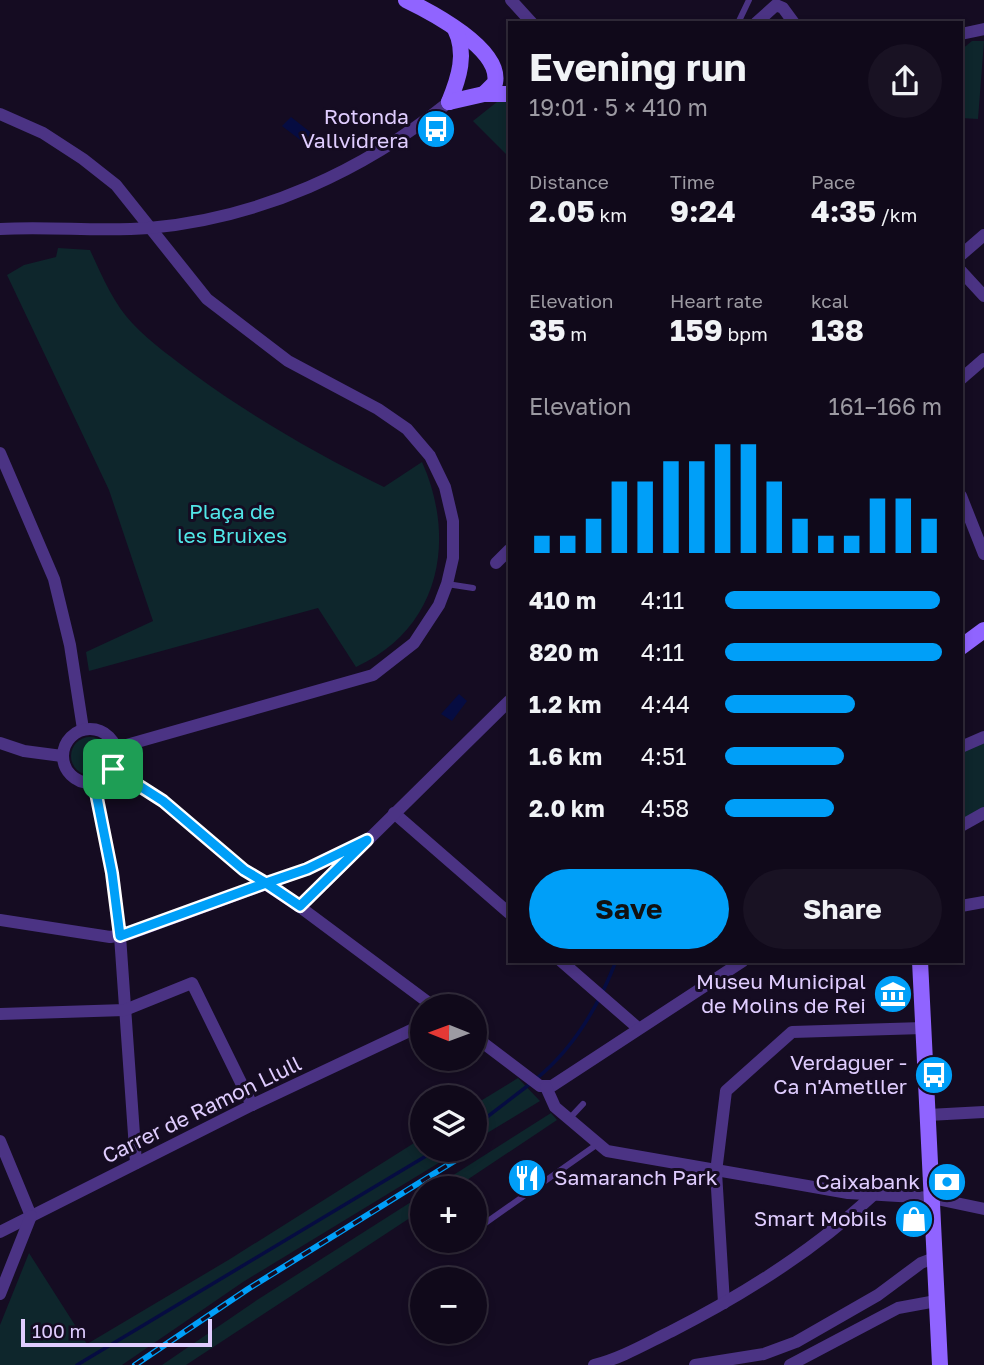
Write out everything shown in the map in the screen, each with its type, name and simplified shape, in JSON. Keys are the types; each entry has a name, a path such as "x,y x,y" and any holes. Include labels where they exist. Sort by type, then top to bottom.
{"main road":[{"path":"413,2 452,23 508,78"},
{"path":"452,23 460,43 460,74 468,92 508,94"},
{"path":"481,58 492,65 495,83 481,94 449,102 460,74 470,59 481,58"},
{"path":"963,646 984,630"},
{"path":"920,963 932,1198 927,1258 936,1301 940,1365"}],"street":[{"path":"511,0 530,21"},
{"path":"758,21 776,5 783,8 792,21"},
{"path":"963,34 984,29"},
{"path":"0,229 147,228 232,213 310,188 367,160 449,102"},
{"path":"0,114 43,133 116,185 147,228 207,299 288,361 378,409 415,438 430,456 445,487 453,521 453,558 439,605 414,643 373,674 116,748"},
{"path":"963,253 984,235"},
{"path":"963,273 984,296"},
{"path":"963,377 984,359"},
{"path":"0,453 54,579 70,645 83,729"},
{"path":"963,501 984,554"},
{"path":"496,563 508,551"},
{"path":"300,906 508,702"},
{"path":"83,729 99,730 112,740 116,748 113,769 94,783 86,783 71,776 62,756 68,739 83,729"},
{"path":"963,746 984,737"},
{"path":"0,743 24,751 62,756"},
{"path":"113,769 163,801 244,870 300,906 417,994"},
{"path":"94,783 112,873 120,936 136,1163"},
{"path":"394,813 508,912"},
{"path":"963,825 984,813"},
{"path":"0,920 110,937 120,936 307,869 367,840"},
{"path":"963,906 984,902"},
{"path":"563,963 638,1028"},
{"path":"543,1087 552,1086 740,963"},
{"path":"0,1014 125,1010 192,983 252,1105"},
{"path":"724,1303 716,1172 726,1091 792,1032 923,1028"},
{"name":"Carrer de Ramon Llull","path":"0,1232 252,1105 410,1031"},
{"path":"487,1046 543,1087 555,1107 568,1120 600,1142 607,1151 716,1172 872,1196 932,1198 984,1209"},
{"path":"928,1115 984,1112"},
{"path":"0,1141 31,1216 0,1294"},
{"path":"594,1365 622,1356 724,1303 799,1257 872,1196"},
{"path":"695,1365 781,1349 878,1295 927,1258"},
{"path":"790,1365 898,1308 936,1301"}],"lane":[{"path":"739,21 749,0"},
{"path":"447,584 473,588"},
{"path":"568,1120 583,1104"},
{"path":"487,1221 600,1142"}],"green space":[{"path":"972,41 984,41 978,119 963,118 963,48"},
{"path":"502,98 508,105 508,156 473,121"},
{"name":"Plaça de les Bruixes","path":"58,248 90,250 114,298 140,331 217,391 287,435 384,487 422,462 433,492 438,522 439,551 434,580 423,606 407,630 384,650 356,667 318,608 89,671 86,652 153,621 109,490 7,275 24,265 56,257"},
{"path":"90,737 104,742 109,756 104,770 90,775 76,770 71,756 76,742"},
{"path":"984,741 984,813 963,826 963,750"},
{"path":"518,1078 540,1101 487,1133 487,1097"},
{"path":"551,1113 557,1120 473,1176 452,1176 474,1162 487,1162 487,1154"},
{"path":"410,1146 410,1162 440,1162 417,1176 410,1176 410,1180 243,1282 122,1365 0,1365 0,1325 29,1253 87,1344 230,1259"},
{"path":"410,1203 410,1218 186,1365 162,1365 257,1300"}],"shaded area":[{"path":"291,117 314,135 303,142 282,126"},
{"path":"459,694 467,701 452,721 441,714"}],"waterway":[{"path":"536,1079 562,1054 584,1025 602,994 615,963"},
{"path":"487,1117 530,1084"},
{"path":"77,1365 416,1162"}],"railway":[{"path":"135,1365 248,1289 453,1162"}],"place":[{"name":"Rotonda Vallvidrera","path":"436,129"},
{"name":"Museu Municipal de Molins de Rei","path":"893,994"},
{"name":"Verdaguer - Ca n'Ametller","path":"934,1075"},
{"name":"Samaranch Park","path":"527,1178"},
{"name":"Caixabank","path":"947,1182"},
{"name":"Smart Mobils","path":"914,1219"}],"route":[{"path":"113,769 108,776 94,783 106,837 120,936 266,883 300,906 367,840 307,869 266,883 244,870 163,801 113,769"}]}
